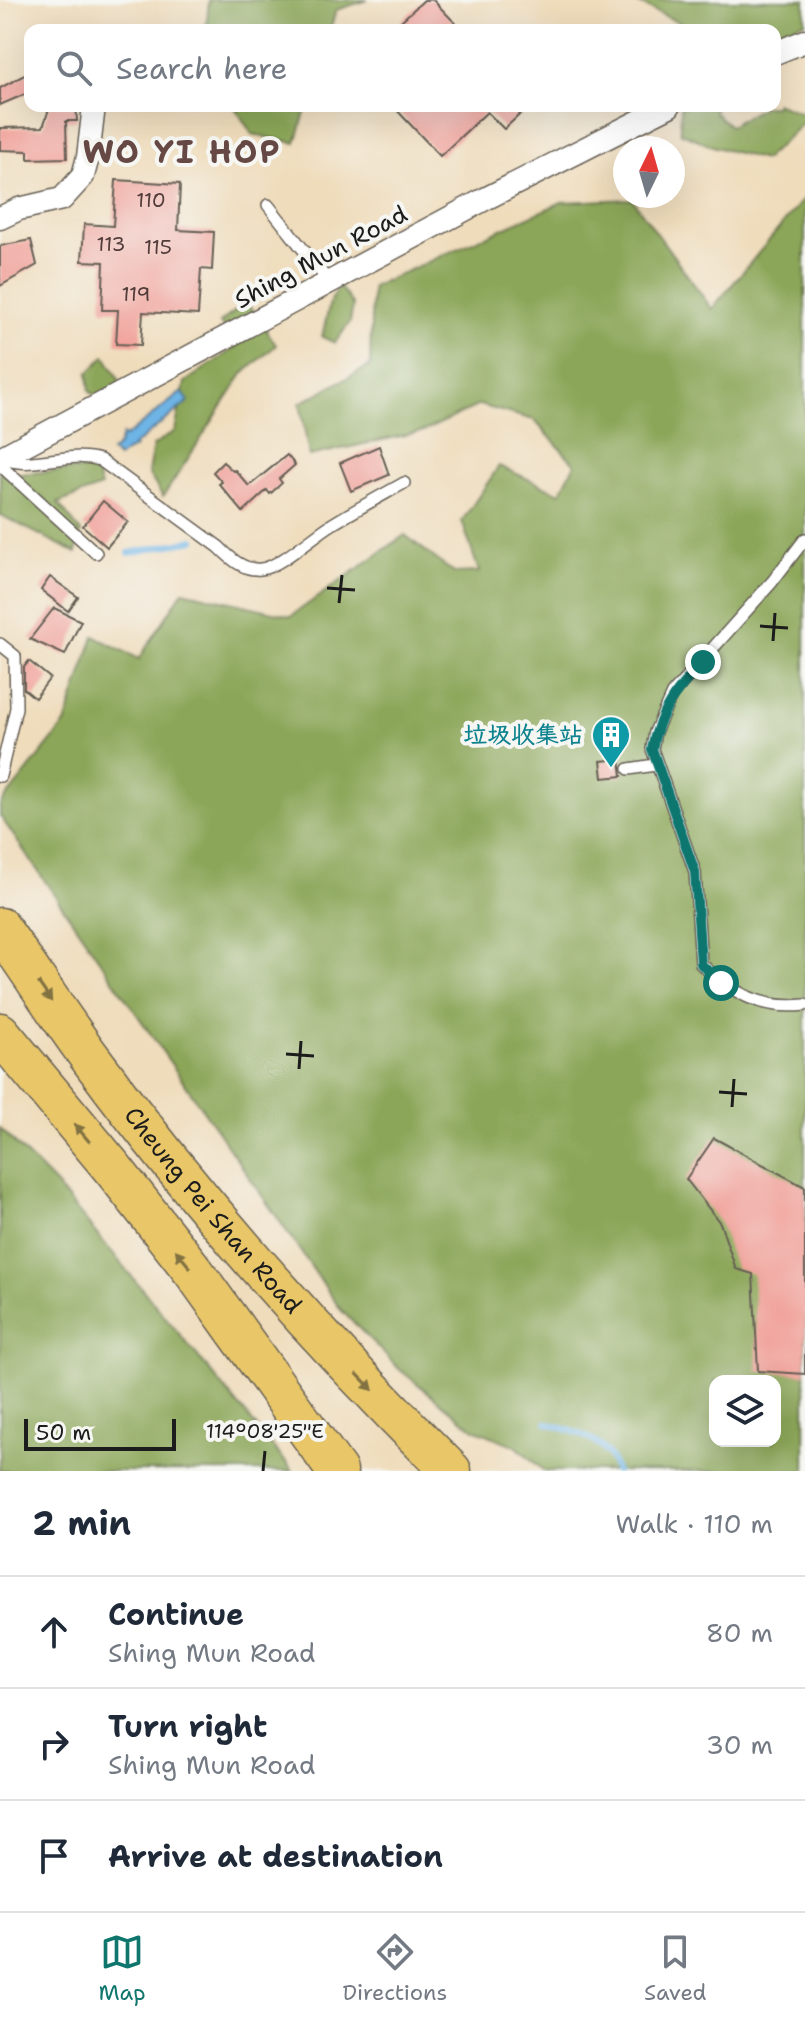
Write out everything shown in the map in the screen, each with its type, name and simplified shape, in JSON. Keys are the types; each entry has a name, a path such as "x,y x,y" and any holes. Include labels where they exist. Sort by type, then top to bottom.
{"highway":[{"name":"Cheung Pei Shan Road","path":"0,928 92,1062 254,1261 451,1471"},
{"path":"0,1033 194,1272 337,1471"}],"street":[{"path":"781,51 805,41"},
{"path":"0,218 19,209 62,199 83,176 93,112"},
{"name":"Shing Mun Road","path":"0,458 485,199 657,112"}],"lane":[{"path":"268,205 329,282"},
{"path":"0,458 20,464 77,457 100,460 245,568 259,569 274,567 332,523 404,483"},
{"path":"0,465 96,553"},
{"path":"805,539 772,582 672,694 655,732 652,749 655,765 695,872 701,964 721,983 748,999 782,1008 805,1005"},
{"path":"0,644 15,656 16,708 0,776"},
{"path":"629,769 655,765"}],"green space":[{"path":"209,0 368,0 336,10 332,24 207,24"},
{"path":"631,0 805,0 805,22 781,30 781,24 682,24"},
{"path":"781,105 805,114 805,121 764,160 715,147 680,132 681,112 714,112 730,126 754,112 781,112"},
{"path":"238,112 305,112 296,143 252,134"},
{"path":"805,197 805,1471 544,1471 516,1446 474,1429 399,1369 341,1310 0,816 0,805 65,724 94,636 139,659 183,591 291,616 405,535 454,573 479,572 462,521 499,466 560,493 575,464 534,420 479,405 424,431 309,456 300,403 370,366 372,287 562,202 613,200 613,208 639,208 712,309"},
{"path":"339,286 353,305 350,322 335,343 322,337 330,302"},
{"path":"245,303 255,312 276,345 243,374 163,497 148,473 153,446 175,431 185,382 236,347 220,323"},
{"path":"105,356 119,379 121,407 90,392 88,373"},
{"path":"9,464 16,474 95,468 101,487 58,503 81,532 76,553 0,515 0,468"},
{"path":"0,1128 55,1184 293,1471 0,1471"}],"water":[{"path":"182,392 189,401 133,446 135,448 118,458 111,452 119,445 122,435 125,437"}],"building":[{"path":"424,0 433,0 456,24 404,24 401,21"},
{"path":"24,75 24,95 0,105 0,88"},
{"path":"48,112 76,112 77,121 66,121 67,158 28,159 28,151 0,150 0,128 43,127"},
{"path":"399,112 487,112 440,156"},
{"path":"487,112 522,112 504,129"},
{"path":"116,180 180,184 178,230 214,232 212,270 201,269 198,315 143,312 141,345 116,344 118,310 102,310 104,262 82,261 84,224 113,226"},
{"path":"31,240 37,265 0,286 0,246"},
{"path":"379,446 389,475 351,491 340,463"},
{"path":"287,455 295,465 279,479 282,483 270,494 267,490 243,512 213,472 223,462 249,486"},
{"path":"103,501 128,522 107,547 83,526"},
{"path":"50,577 78,597 68,611 41,590"},
{"path":"54,608 81,621 65,655 30,639"},
{"path":"29,661 50,678 35,698 24,689 24,667"},
{"name":"垃圾收集站","path":"620,759 622,776 603,778 601,761"},
{"path":"714,1138 805,1187 805,1374 758,1371 753,1274 736,1269 720,1223 686,1179"}],"waterway":[{"path":"129,553 194,540"},
{"path":"547,1423 598,1444 606,1451 616,1471"}],"place":[{"name":"垃圾收集站","path":"611,769"}],"district":[{"name":"WO YI HOP","path":"182,151"}],"route":[{"path":"703,662 672,694 655,732 652,749 655,765 695,872 701,964 721,983"}]}
